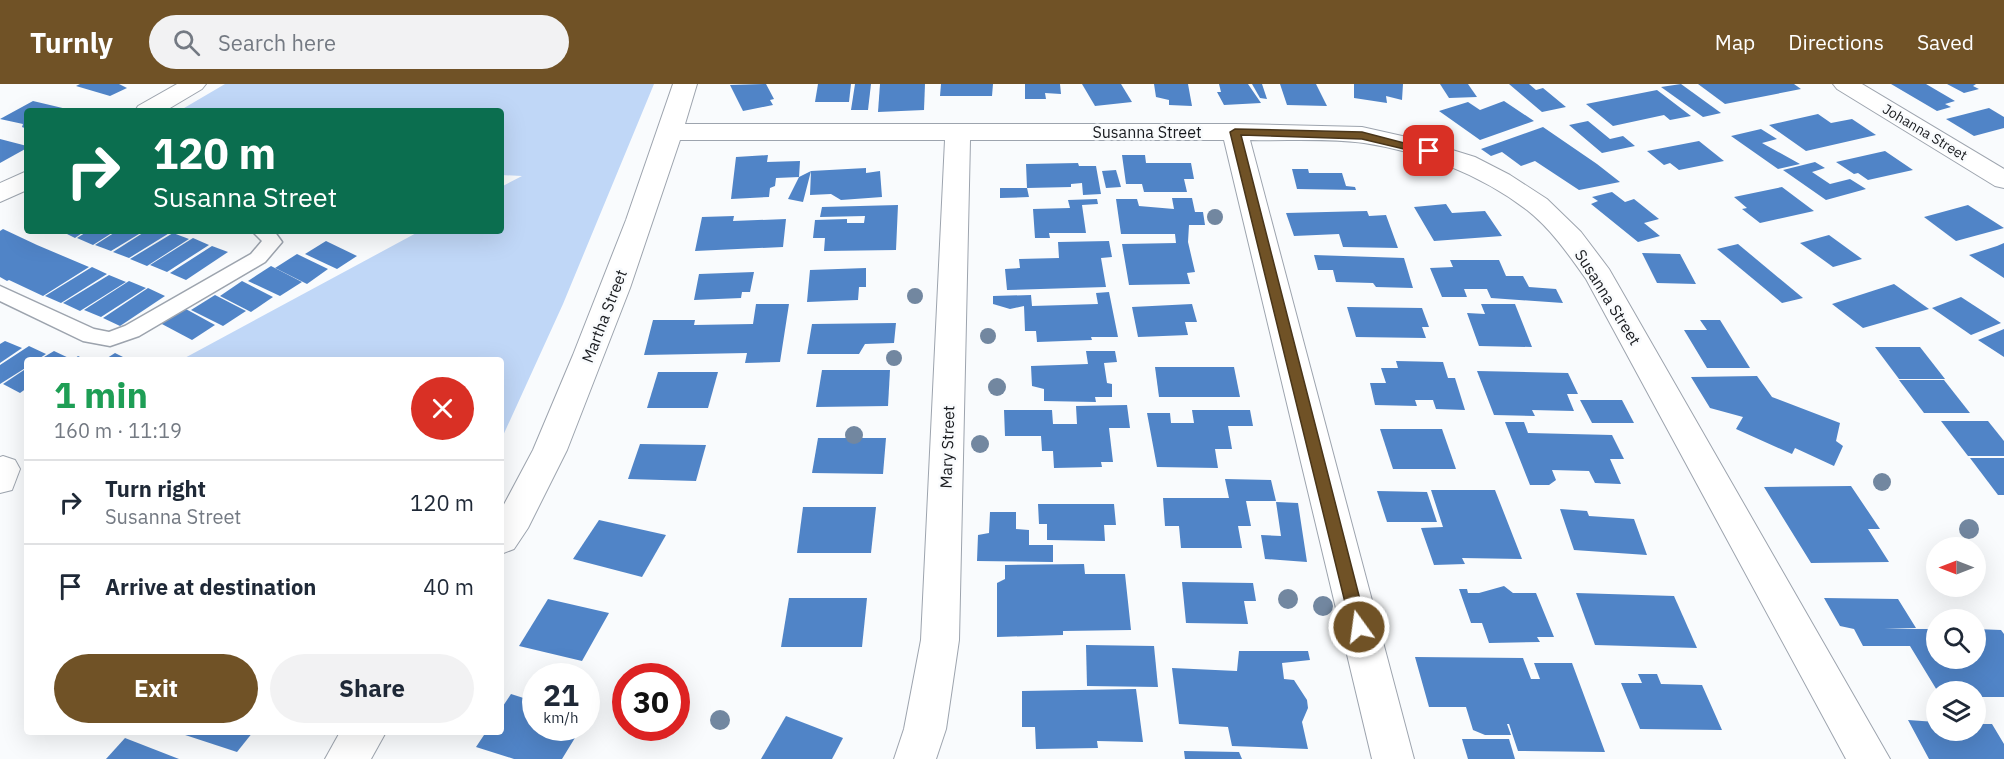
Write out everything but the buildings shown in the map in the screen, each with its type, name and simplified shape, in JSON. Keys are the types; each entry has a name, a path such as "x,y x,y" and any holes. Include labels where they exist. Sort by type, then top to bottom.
{"street":[{"path":"152,108 194,84"},
{"name":"Martha Street","path":"504,535 524,507 547,460 630,250 685,84"},
{"name":"Johanna Street","path":"1845,84 2004,180"},
{"name":"Susanna Street","path":"670,132 1235,132 1362,135 1411,145 1466,164 1501,182 1537,205 1571,238 1605,286 1869,759"},
{"path":"1235,132 1393,759"},
{"name":"Mary Street","path":"915,759 925,729 940,640 958,133"},
{"path":"0,194 24,181"},
{"path":"346,759 363,735"}],"lane":[{"path":"0,293 90,336 110,339 132,331 258,258 272,242 267,234"}],"shaded area":[{"path":"225,84 654,84 563,304 504,433 504,357 187,357 414,234 504,234 504,185 522,176 504,175 504,108 184,108"}],"route":[{"path":"1359,627 1235,132 1362,135 1429,151"}]}
